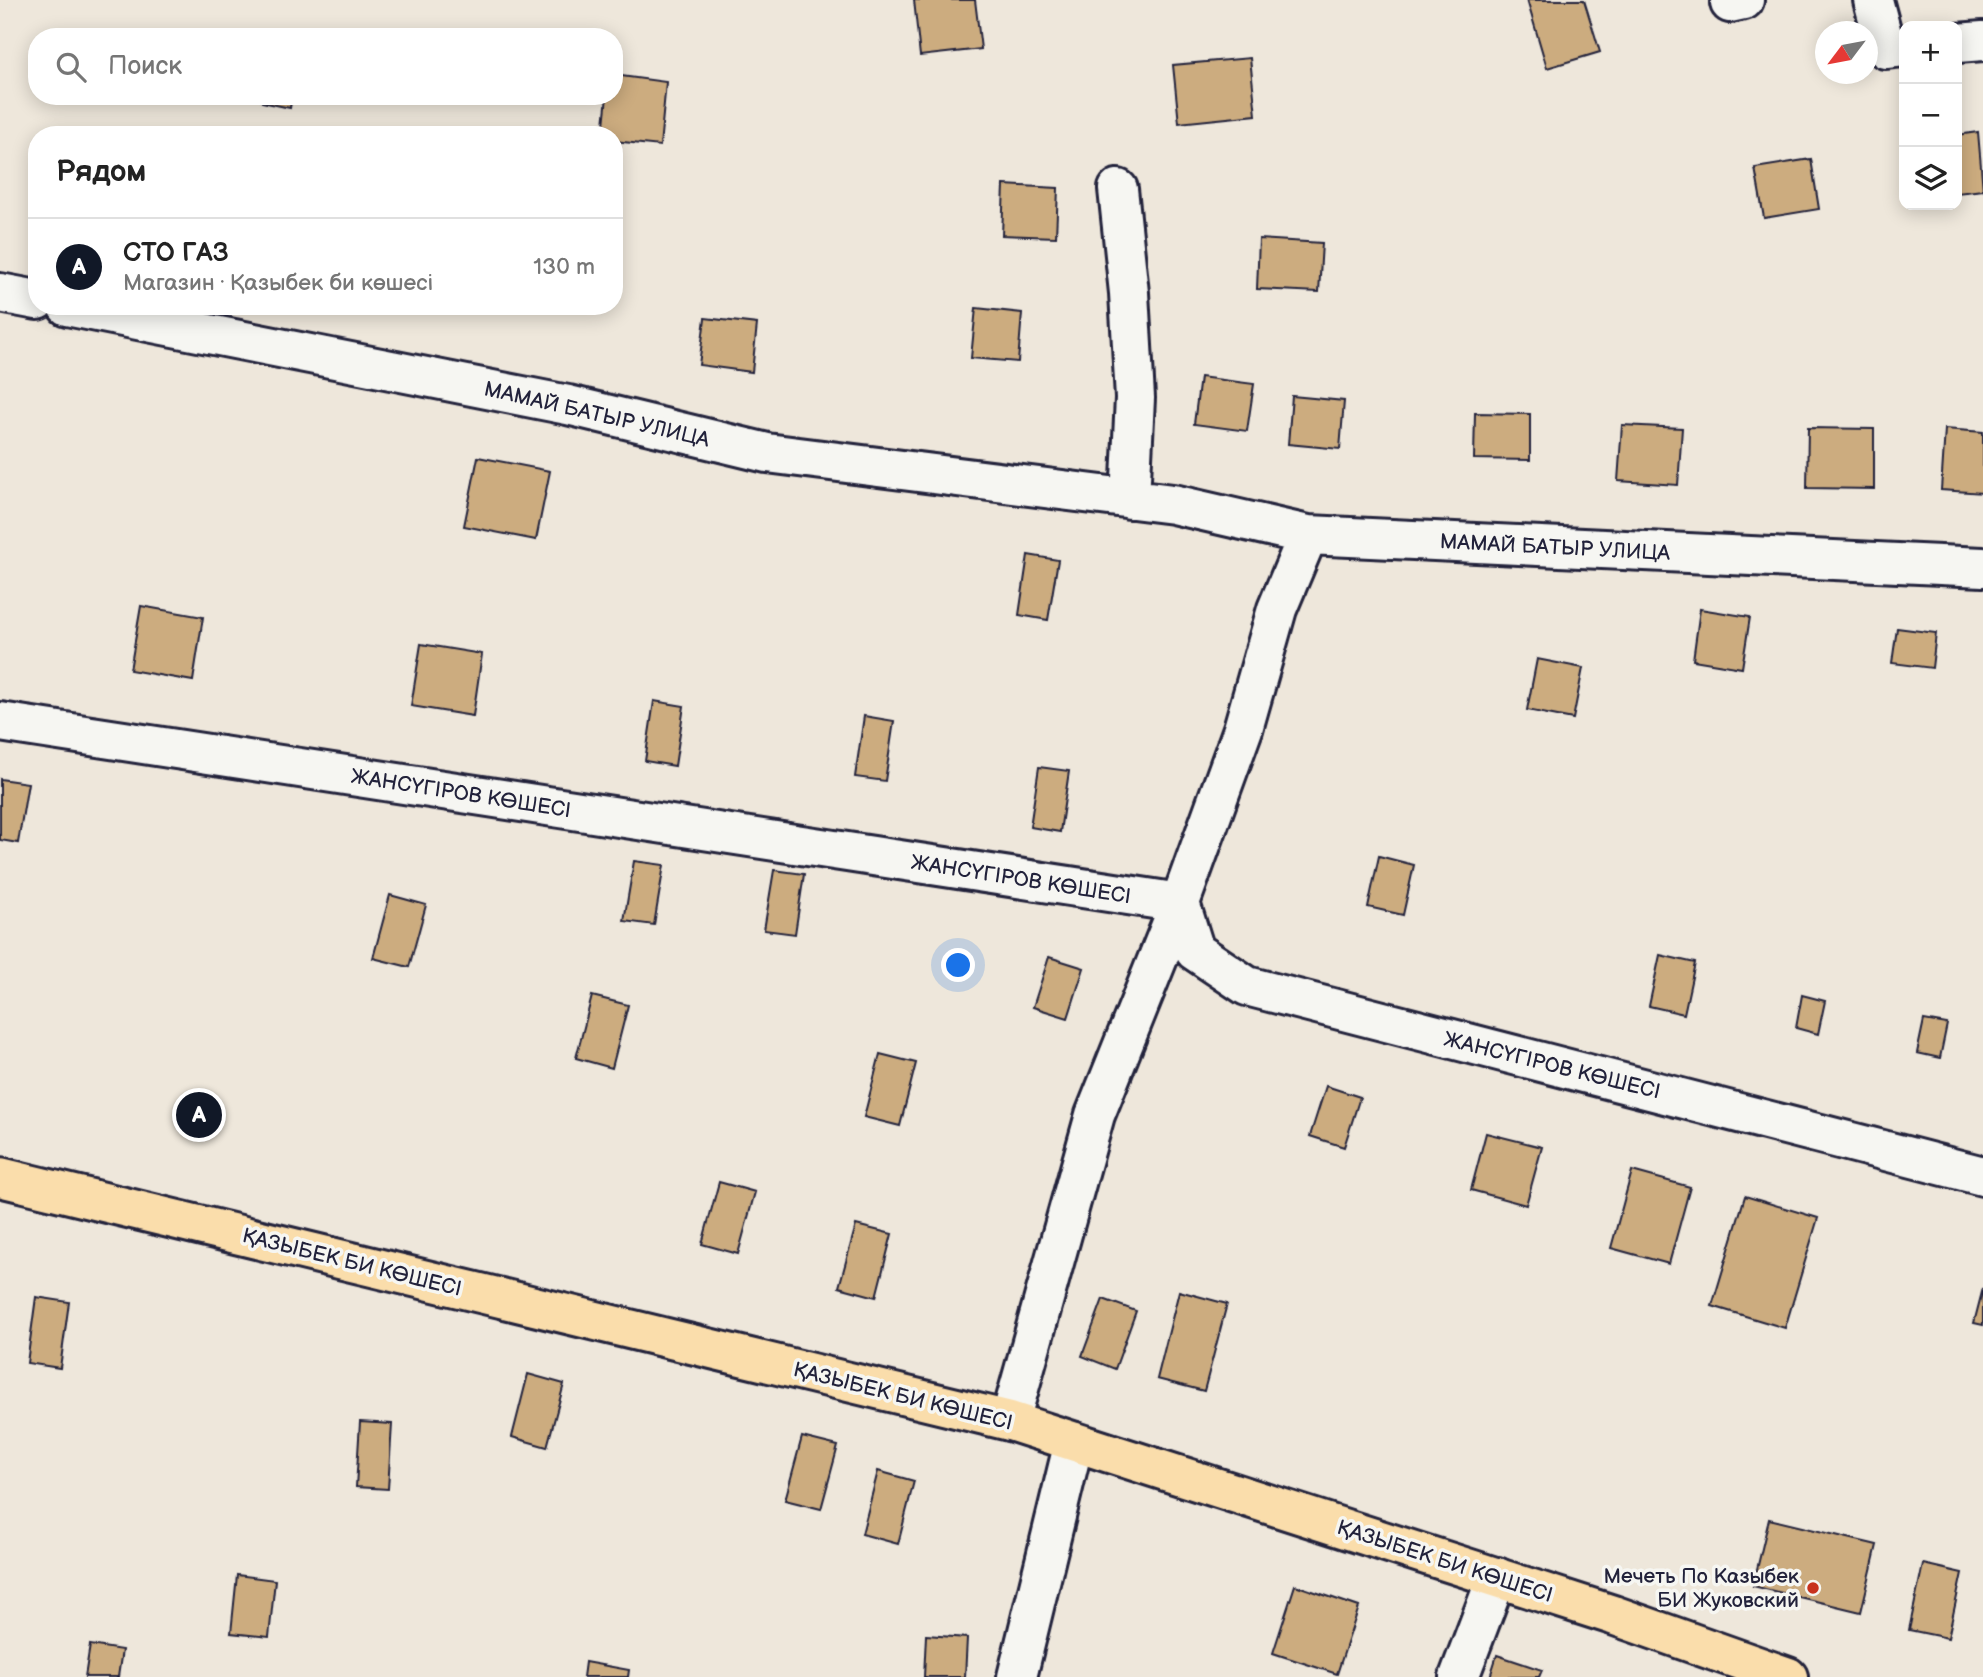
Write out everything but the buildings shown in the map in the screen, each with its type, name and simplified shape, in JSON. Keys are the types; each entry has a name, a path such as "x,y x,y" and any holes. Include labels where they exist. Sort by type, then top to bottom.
{"main road":[{"name":"ҚАЗЫБЕК БИ КӨШЕСІ","path":"0,1177 1010,1421 1614,1615 1766,1673"}],"street":[{"path":"1873,0 1886,49 1899,48"},
{"path":"1962,43 1983,41"},
{"path":"1118,189 1129,293 1135,398 1130,499"},
{"path":"0,293 28,298"},
{"name":"МАМАЙ БАТЫР УЛИЦА","path":"113,315 568,405 767,453 1173,504 1308,535 1983,567"},
{"path":"1010,1421 1095,1115 1180,903 1243,729 1277,609 1308,535"},
{"name":"ЖАНСҮГІРОВ КӨШЕСІ","path":"0,722 1180,903 1195,951 1247,986 1983,1176"},
{"path":"1017,1677 1074,1442"},
{"path":"1459,1677 1497,1577"}],"place":[{"name":"СТО ГАЗ","path":"199,1115"},
{"name":"Мечеть По Казыбек БИ Жуковский","path":"1813,1588"}]}
